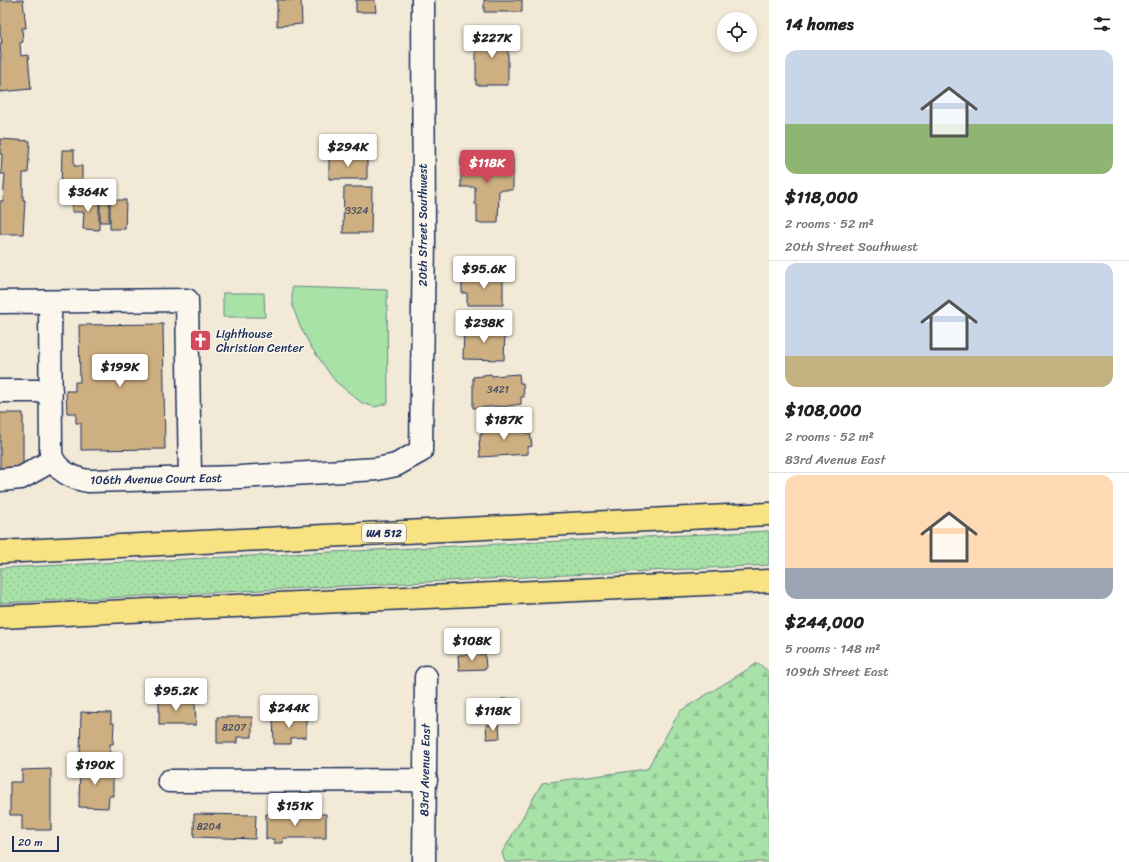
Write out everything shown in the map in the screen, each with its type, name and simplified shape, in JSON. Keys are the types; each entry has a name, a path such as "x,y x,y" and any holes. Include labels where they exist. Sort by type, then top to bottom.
{"highway":[{"name":"WA 512","path":"0,552 769,514"},
{"path":"0,618 769,581"}],"street":[{"name":"20th Street Southwest","path":"421,451 424,247 423,0"},
{"path":"0,302 187,300 190,478"},
{"path":"0,480 22,478 53,460 51,454 50,302"},
{"path":"0,391 51,391"},
{"name":"106th Avenue Court East","path":"53,460 61,470 82,480 190,478 377,469 396,464 421,451"},
{"name":"83rd Avenue East","path":"424,862 426,677"},
{"path":"169,781 426,780"}],"green space":[{"path":"292,287 387,290 388,403 375,407 362,403 335,381 311,347 300,326 292,305"},
{"path":"223,293 264,293 265,317 223,317"},
{"path":"769,531 769,565 0,603 0,568"},
{"path":"758,663 769,672 769,862 505,862 502,853 542,783 647,769 680,711"}],"building":[{"path":"0,0 23,0 26,28 22,28 23,42 20,43 21,56 28,55 31,89 0,92 0,43 2,43 0,32"},
{"path":"277,0 301,0 302,24 277,26"},
{"path":"356,0 375,0 376,12 356,12"},
{"path":"484,0 522,0 522,12 484,12"},
{"path":"476,33 508,33 508,85 476,85"},
{"path":"0,139 30,141 28,173 23,173 23,200 25,200 23,234 0,234 0,201 3,201 5,174 1,174 2,154 0,154"},
{"path":"62,150 74,150 74,166 82,166 82,190 61,190"},
{"path":"329,158 367,158 367,179 329,179"},
{"path":"461,158 513,159 513,190 499,190 498,223 477,223 475,187 461,187"},
{"path":"344,187 372,187 371,233 343,233"},
{"path":"100,199 109,199 109,222 100,222"},
{"path":"72,200 99,200 99,230 83,229 84,212 72,212"},
{"path":"110,200 126,200 125,229 110,229"},
{"path":"503,275 503,305 467,305 467,293 462,293 462,276"},
{"path":"163,324 165,449 81,450 81,423 76,423 76,413 67,413 66,391 75,391 75,382 80,382 79,325"},
{"path":"464,327 505,328 504,360 463,359"},
{"path":"491,374 492,376 519,374 520,383 523,383 524,397 521,397 521,404 502,407 473,408 473,377"},
{"path":"0,413 23,413 23,475 0,475"},
{"path":"499,424 499,426 526,424 527,434 530,433 532,446 528,447 528,454 480,457 479,441 480,435 482,435 482,427"},
{"path":"485,654 486,669 459,670 458,655"},
{"path":"159,696 177,696 177,703 195,703 196,725 159,725"},
{"path":"501,699 517,699 518,722 501,722"},
{"path":"81,712 111,713 111,723 114,723 113,744 110,744 110,756 80,755"},
{"path":"306,716 306,737 291,738 291,744 274,744 273,717"},
{"path":"217,717 252,717 252,737 237,737 237,743 217,743"},
{"path":"486,725 499,725 500,738 487,739"},
{"path":"80,764 109,765 109,776 113,776 113,796 109,796 108,808 79,807"},
{"path":"51,769 51,830 22,830 22,815 10,815 10,782 22,782 22,770"},
{"path":"194,814 256,815 255,839 194,837"},
{"path":"266,814 326,814 326,838 283,838 283,843 274,843 274,839 266,839"}],"place":[{"name":"Lighthouse Christian Center","path":"200,341"}]}
